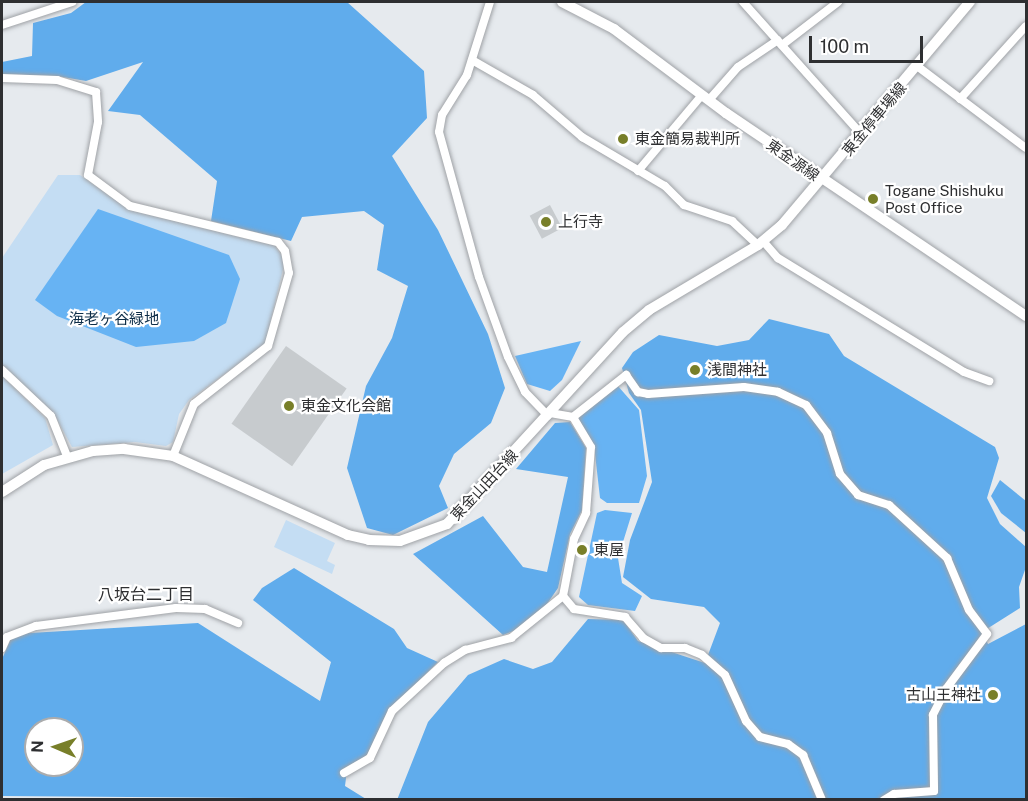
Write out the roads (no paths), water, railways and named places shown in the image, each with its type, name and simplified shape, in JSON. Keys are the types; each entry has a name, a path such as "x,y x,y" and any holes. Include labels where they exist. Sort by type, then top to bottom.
{"main road":[{"name":"東金源線","path":"562,2 614,29 706,98 823,180 1026,316"},
{"name":"東金停車場線","path":"823,180 970,2"},
{"name":"東金山田台線","path":"2,492 28,473 67,456 124,449 173,456 348,535 400,541 421,537 454,518 549,414 649,310 761,243 823,180"}],"street":[{"path":"2,25 72,2"},
{"path":"490,2 472,60 442,115 439,132 446,171 515,374 549,414 573,417 626,375 638,392 648,394 744,387 778,392 806,405 827,433 840,474 858,495 889,505 931,539 947,558 969,610 987,634 946,689 933,715 934,791 894,794 884,800"},
{"path":"743,2 861,134"},
{"path":"638,171 738,67 780,43 838,2"},
{"path":"960,99 1026,26"},
{"path":"472,60 533,95 582,137 638,171 699,213 732,221 778,258 964,372 989,381"},
{"path":"917,66 1026,148"},
{"path":"2,78 57,80 96,92 98,122 88,175 130,206 278,242 285,251 288,273 268,346 194,404 173,456"},
{"path":"2,370 51,416 67,456"},
{"path":"344,773 359,768 370,758 392,711 444,663 465,650 511,638 563,596 574,539 586,513 591,479 591,447 573,417"},
{"path":"563,596 574,609 625,617 643,638 661,648 685,648 702,655 725,675 746,721 760,737 788,744 803,755 822,800"},
{"path":"2,648 7,637 36,626 176,608 205,609 238,623"}],"place":[{"name":"東金簡易裁判所","path":"623,139"},
{"name":"Togane Shishuku Post Office","path":"873,199"},
{"name":"上行寺","path":"546,222"},
{"name":"浅間神社","path":"695,370"},
{"name":"東金文化会館","path":"289,406"},
{"name":"東屋","path":"582,550"},
{"name":"古山王神社","path":"993,695"}],"district":[{"name":"八坂台二丁目","path":"146,595"}],"park label":[{"name":"海老ヶ谷緑地","path":"114,319"}]}
